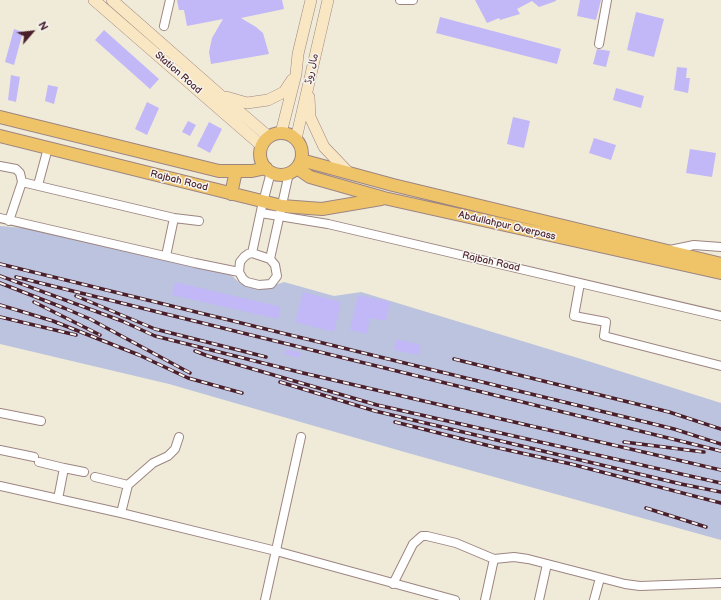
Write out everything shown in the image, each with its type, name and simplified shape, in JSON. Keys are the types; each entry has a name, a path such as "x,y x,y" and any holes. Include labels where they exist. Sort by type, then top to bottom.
{"main road":[{"name":"Station Road","path":"94,0 271,138"},
{"name":"Station Road","path":"112,0 271,138"},
{"name":"مال روڈ","path":"271,138 296,74 298,54 311,0"},
{"name":"مال روڈ","path":"296,139 328,0"},
{"path":"220,95 247,103 268,100 284,92 296,74"},
{"path":"309,82 310,117 325,149 348,173"},
{"name":"Rajbah Road","path":"0,117 219,170 268,170"},
{"name":"Rajbah Road","path":"0,136 231,194 262,208 281,211 322,209 384,198"},
{"path":"291,136 296,139 301,148 296,167 277,175 268,170 260,157 271,138 291,136"},
{"path":"84,157 88,139"},
{"name":"Abdullahpur Overpass","path":"296,167 348,173 699,259 718,270"},
{"name":"Abdullahpur Overpass","path":"296,167 310,177 384,198 718,270"},
{"path":"231,194 236,171"},
{"path":"699,259 721,259"},
{"path":"718,270 721,278"}],"street":[{"path":"164,26 170,0"},
{"path":"400,0 413,0"},
{"path":"599,44 608,0"},
{"path":"38,185 48,148"},
{"path":"0,166 16,170 20,173 22,182 9,221"},
{"path":"270,259 281,211 296,167"},
{"path":"252,253 262,208 268,170"},
{"path":"22,182 174,218 199,221"},
{"name":"Rajbah Road","path":"281,211 328,224 721,316"},
{"path":"0,218 239,272 247,282 259,285 271,284 277,276 275,265 270,259 252,253 244,256 240,262 239,272"},
{"path":"166,256 174,218"},
{"path":"665,251 694,245 721,247"},
{"path":"580,283 574,316 606,322 604,336 721,366"},
{"path":"0,413 41,421"},
{"path":"121,513 128,485 153,463 168,456 175,449 179,437"},
{"path":"265,600 301,437"},
{"path":"0,450 84,472"},
{"path":"58,499 64,468"},
{"path":"95,477 128,485"},
{"path":"0,486 121,513 276,551 437,598 455,600"},
{"path":"393,584 413,544 422,536 456,543 494,559 514,557 625,584 640,586 721,583"},
{"path":"485,600 494,559"},
{"path":"539,600 547,564"},
{"path":"594,600 600,578"}],"shaded area":[{"path":"0,226 24,228 231,275 241,284 266,288 284,282 334,296 361,292 721,403 721,540 408,453 169,384 0,344"}],"building":[{"path":"177,0 282,0 284,9 241,18 263,33 269,54 211,64 209,52 212,38 223,19 187,26 184,10 179,10"},
{"path":"475,0 556,1 539,7 532,1 517,9 520,14 500,20 499,18 487,23"},
{"path":"580,0 601,0 596,20 577,16"},
{"path":"636,12 664,19 654,57 627,50"},
{"path":"440,17 561,49 557,64 436,33"},
{"path":"14,29 23,32 14,65 5,62"},
{"path":"104,30 159,79 150,89 95,40"},
{"path":"597,49 610,51 606,67 593,64"},
{"path":"677,67 687,68 686,78 690,78 688,93 674,90"},
{"path":"11,75 20,77 16,102 8,100"},
{"path":"48,85 58,87 54,104 45,101"},
{"path":"616,88 644,96 641,108 613,100"},
{"path":"147,102 159,108 147,135 135,129"},
{"path":"513,117 530,121 524,148 507,144"},
{"path":"188,121 196,125 190,136 182,132"},
{"path":"209,122 222,129 210,153 197,146"},
{"path":"594,138 616,145 611,160 589,153"},
{"path":"690,149 716,153 712,177 686,173"},
{"path":"175,282 281,307 278,319 172,295"},
{"path":"303,292 341,302 334,332 295,322"},
{"path":"358,295 390,302 386,321 370,318 367,334 350,330"},
{"path":"396,339 421,345 418,355 394,350"},
{"path":"286,349 301,353 300,358 284,354"}],"railway":[{"path":"0,264 674,429 721,444"},
{"path":"0,276 122,321 155,336 303,373 721,470"},
{"path":"16,277 721,451"},
{"path":"0,283 90,319 190,373"},
{"path":"76,296 155,329 266,357"},
{"path":"34,302 100,335"},
{"path":"0,305 53,321 139,355 188,378 242,393"},
{"path":"0,317 76,335"},
{"path":"195,351 377,405 721,483"},
{"path":"454,359 669,412 721,429"},
{"path":"280,382 375,411 681,484 721,492"},
{"path":"395,422 494,447 571,464 721,503"},
{"path":"624,442 704,452"},
{"path":"646,508 706,527"}]}
